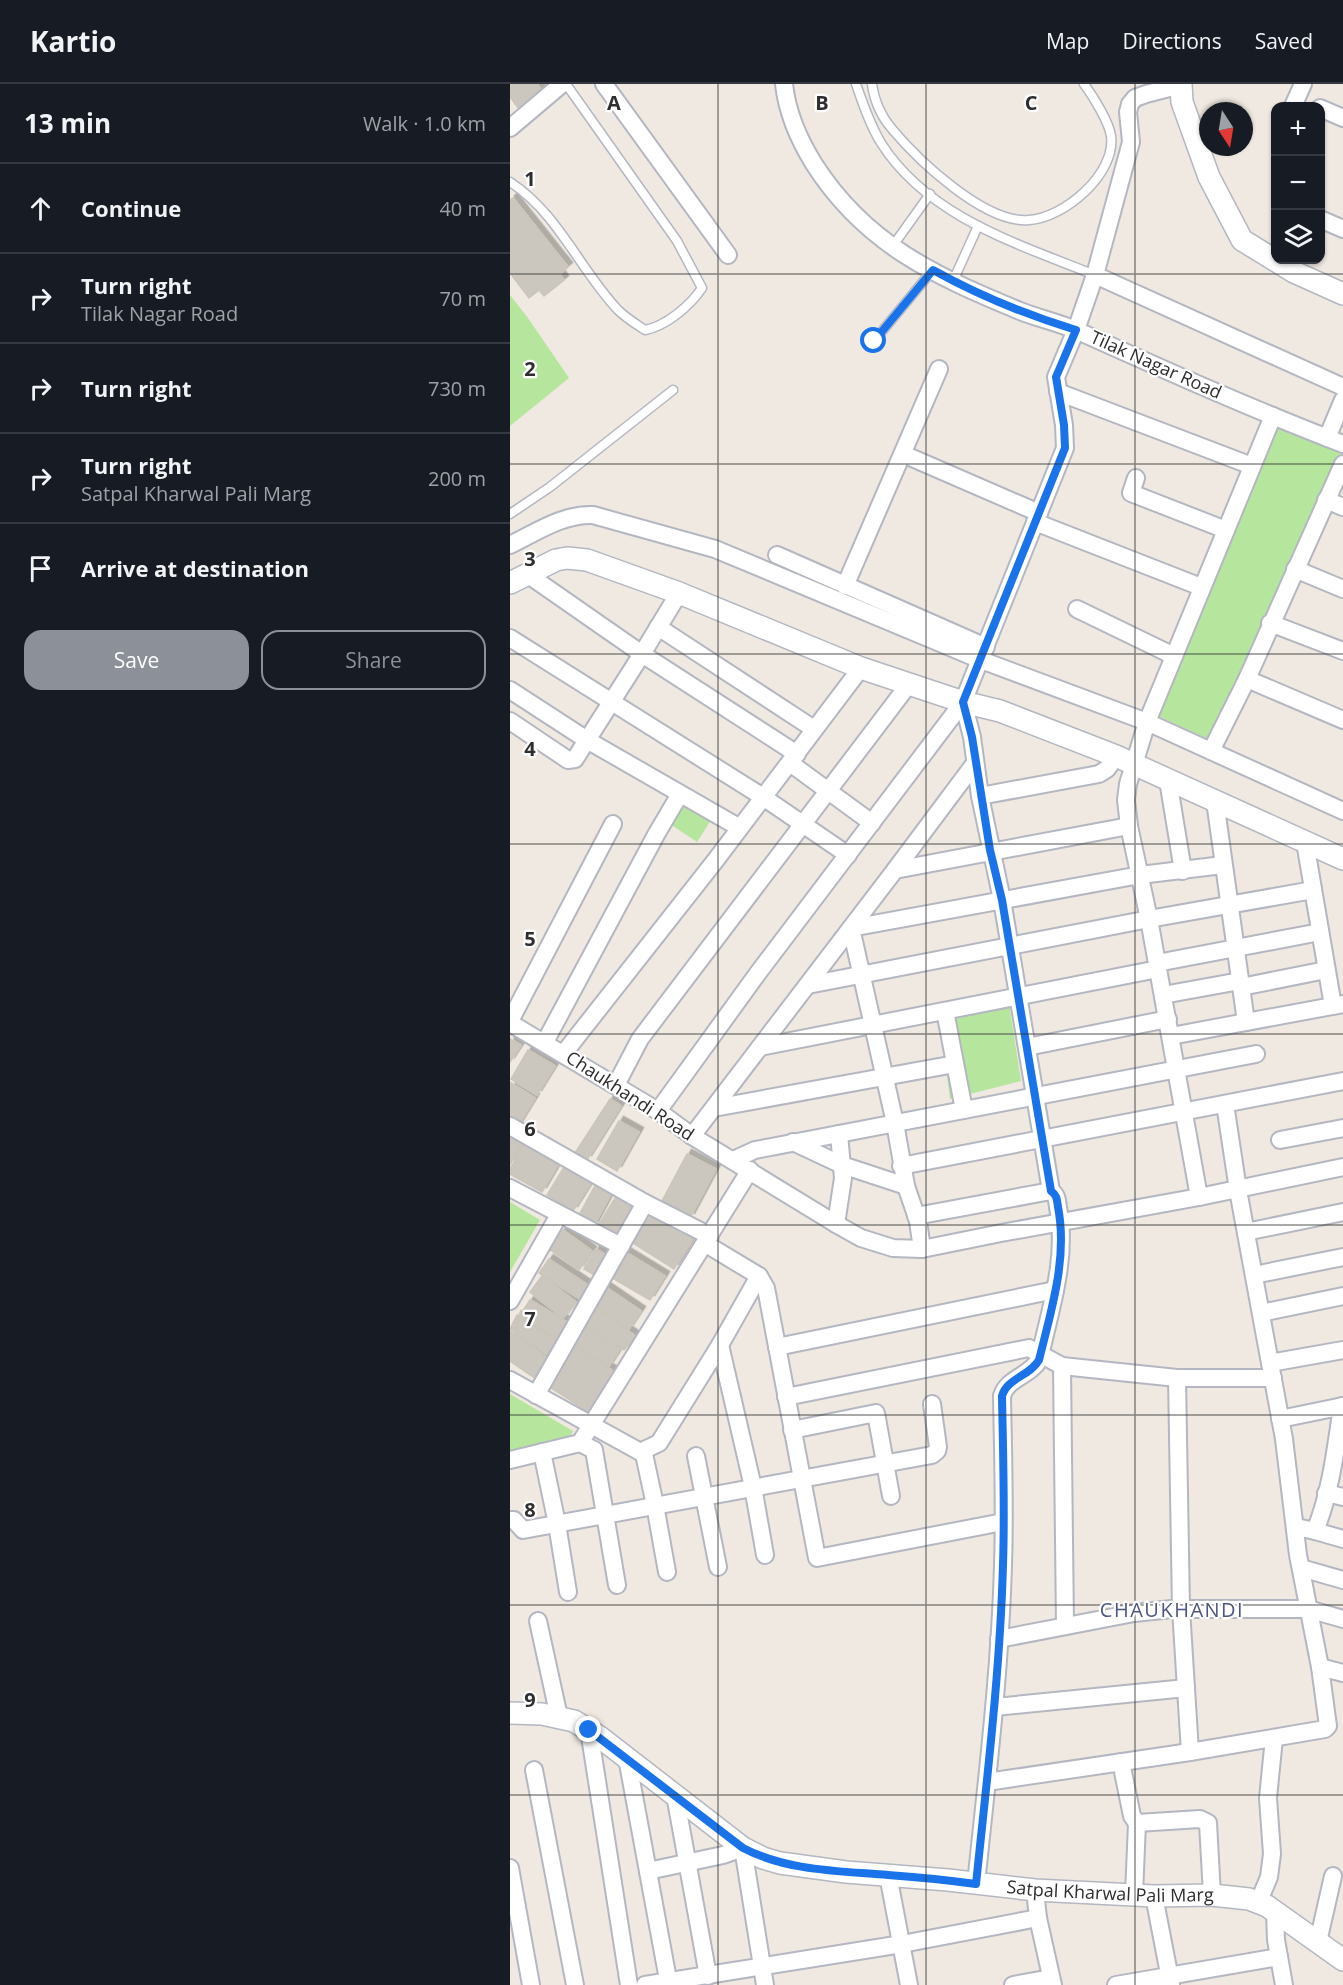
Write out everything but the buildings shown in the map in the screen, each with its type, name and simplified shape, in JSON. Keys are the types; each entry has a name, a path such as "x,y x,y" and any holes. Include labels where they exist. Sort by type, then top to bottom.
{"street":[{"path":"510,128 564,84"},
{"path":"604,84 728,255"},
{"name":"Tilak Nagar Road","path":"784,84 795,128 820,174 836,196 860,221 892,247 953,281 1023,312 1076,330 1185,379 1343,444"},
{"path":"658,1111 758,973 963,702 1065,448 1064,425 1056,377 1076,330 1095,274 1131,142 1128,112 1135,98 1181,85 1182,102 1209,177 1242,240 1294,272 1343,294"},
{"path":"1325,110 1343,118"},
{"path":"1325,221 1343,229"},
{"path":"1095,274 1343,387"},
{"path":"845,586 939,369"},
{"path":"1058,392 1252,466"},
{"path":"1327,438 1343,400"},
{"path":"980,796 1099,774 1125,760 1147,722 1273,416"},
{"path":"903,454 1037,517 1202,588"},
{"path":"1211,752 1247,679 1270,623 1343,464"},
{"path":"1136,478 1131,493 1226,530"},
{"path":"1326,500 1343,507"},
{"path":"510,544 577,514 593,515 715,549 983,653 1147,722 1343,812"},
{"path":"777,555 983,653"},
{"path":"518,579 556,560 577,558 587,560 679,593 861,668 963,702 1000,711 1125,760 1343,859"},
{"path":"1295,569 1343,589"},
{"path":"518,579 642,654 793,758 828,791 872,823"},
{"path":"510,721 570,761 577,756 679,593"},
{"path":"1077,609 1174,656"},
{"path":"1270,623 1343,651"},
{"path":"658,627 814,729"},
{"path":"510,638 763,797 848,855"},
{"path":"564,1053 740,828 861,668"},
{"path":"1247,679 1343,720"},
{"path":"616,1085 640,1039 909,684"},
{"path":"510,690 587,740 740,828"},
{"path":"963,702 972,737 990,850 1002,900 1051,1191 1056,1198 1061,1222 1061,1245 1055,1290 1039,1360 1032,1370 1006,1385 1002,1396 1003,1522 999,1639 995,1707 976,1884"},
{"path":"1125,760 1129,826 1158,966 1199,1197"},
{"path":"692,1136 975,763"},
{"path":"1168,780 1183,870"},
{"path":"545,1042 680,794"},
{"path":"1215,801 1246,1022"},
{"path":"510,1022 613,824"},
{"path":"895,870 990,850 1129,826"},
{"path":"1171,1036 1338,1005 1326,970 1305,842"},
{"path":"851,928 1140,875 1223,865"},
{"path":"808,985 1228,904 1313,890"},
{"path":"851,928 895,1123 906,1186 921,1234 922,1249"},
{"path":"760,1047 945,1011 1320,932"},
{"path":"1163,995 1326,970"},
{"path":"945,1011 964,1110"},
{"path":"1027,1047 1168,1019"},
{"name":"Chaukhandi Road","path":"510,1022 658,1111 692,1136 836,1224 861,1238 894,1248 922,1249 1238,1190 1343,1167"},
{"path":"733,1160 755,1150 793,1142 1257,1054"},
{"path":"714,1107 955,1064"},
{"path":"902,1166 1343,1081"},
{"path":"987,1782 1190,1752 1325,1729 1328,1726 1320,1667 1301,1568 1290,1471 1238,1190 1225,1104"},
{"path":"510,1126 708,1240 759,1276 766,1288 817,1558 1003,1522"},
{"path":"1280,1140 1343,1128"},
{"path":"836,1224 843,1178 839,1134"},
{"path":"793,1142 842,1165 906,1186"},
{"path":"580,1443 750,1170"},
{"path":"510,1188 621,1246"},
{"path":"916,1216 1051,1191"},
{"path":"536,1395 645,1203"},
{"path":"1246,1232 1343,1212"},
{"path":"510,1302 559,1215"},
{"path":"1254,1275 1343,1257"},
{"path":"640,1452 659,1443 720,1345 759,1276"},
{"path":"777,1347 1055,1290"},
{"path":"1261,1313 1343,1296"},
{"path":"720,1345 753,1487 765,1555"},
{"path":"786,1397 1029,1348 1062,1366 1177,1378 1272,1370 1343,1350"},
{"path":"1062,1366 1065,1626"},
{"path":"1177,1378 1181,1609 1190,1752"},
{"path":"510,1380 644,1454 668,1572"},
{"path":"510,1520 514,1520 523,1530 932,1455 937,1451 932,1404"},
{"path":"1280,1419 1342,1409 1339,1453 1315,1531"},
{"path":"792,1430 876,1413 891,1496"},
{"path":"510,1460 580,1443 594,1450 617,1585"},
{"path":"542,1452 568,1592"},
{"path":"696,1456 718,1567"},
{"path":"1326,1493 1343,1497"},
{"path":"1296,1527 1343,1539"},
{"path":"1301,1568 1343,1580"},
{"path":"999,1639 1146,1611 1308,1609 1343,1619"},
{"path":"538,1620 560,1717"},
{"path":"1320,1667 1343,1673"},
{"path":"995,1707 1186,1688"},
{"name":"Satpal Kharwal Pali Marg","path":"510,1713 542,1714 574,1720 743,1848 763,1858 846,1872 1035,1890 1144,1896 1212,1895 1267,1907 1343,1960"},
{"path":"589,1730 629,1985"},
{"path":"1274,1738 1268,1798 1272,1854 1267,1907 1284,1985"},
{"path":"627,1758 668,1984"},
{"path":"1121,1762 1132,1816 1137,1823 1144,1896 1170,1980"},
{"path":"534,1770 575,1985"},
{"path":"675,1795 708,1976"},
{"path":"1137,1823 1205,1820 1209,1827 1212,1895"},
{"path":"648,1871 723,1855 743,1848 765,1985"},
{"path":"510,1868 531,1985"},
{"path":"888,1875 909,1985"},
{"path":"1318,1942 1334,1876"},
{"path":"1013,1985 1052,1982 1038,1918 1035,1890"},
{"path":"645,1985 668,1984 1038,1918"},
{"path":"1116,1985 1170,1980 1279,1957"}],"lane":[{"path":"510,182 523,190 543,211 618,310 645,330 663,323 696,297 702,288 677,241 564,84"},
{"path":"856,84 868,117 881,143 909,178 957,214 978,226 1095,274"},
{"path":"872,84 875,101 891,128 940,178 962,195 998,214 1028,221 1052,216 1068,207 1106,164 1111,148 1111,134 1088,85"},
{"path":"892,247 930,194"},
{"path":"953,281 978,226"},
{"path":"874,341 933,270"},
{"path":"510,514 550,487 673,390"}],"green space":[{"path":"510,295 569,378 510,426"},
{"path":"1279,425 1341,453 1210,740 1156,715"},
{"path":"675,797 711,820 697,842 661,818"},
{"path":"1008,997 1021,1081 950,1099 939,1012"},
{"path":"510,1202 540,1220 510,1272"},
{"path":"510,1394 573,1431 569,1439 510,1451"}],"district":[{"name":"CHAUKHANDI","path":"1172,1610"}],"route":[{"path":"589,1730 743,1848 763,1858 780,1863 846,1872 976,1884 995,1707 1003,1564 1002,1396 1006,1385 1032,1370 1039,1360 1060,1263 1061,1222 1056,1198 1054,1192 1051,1191 1002,900 990,850 972,737 963,702 1065,448 1064,425 1056,377 1076,330 1049,322 975,292 933,270 874,341"}]}
